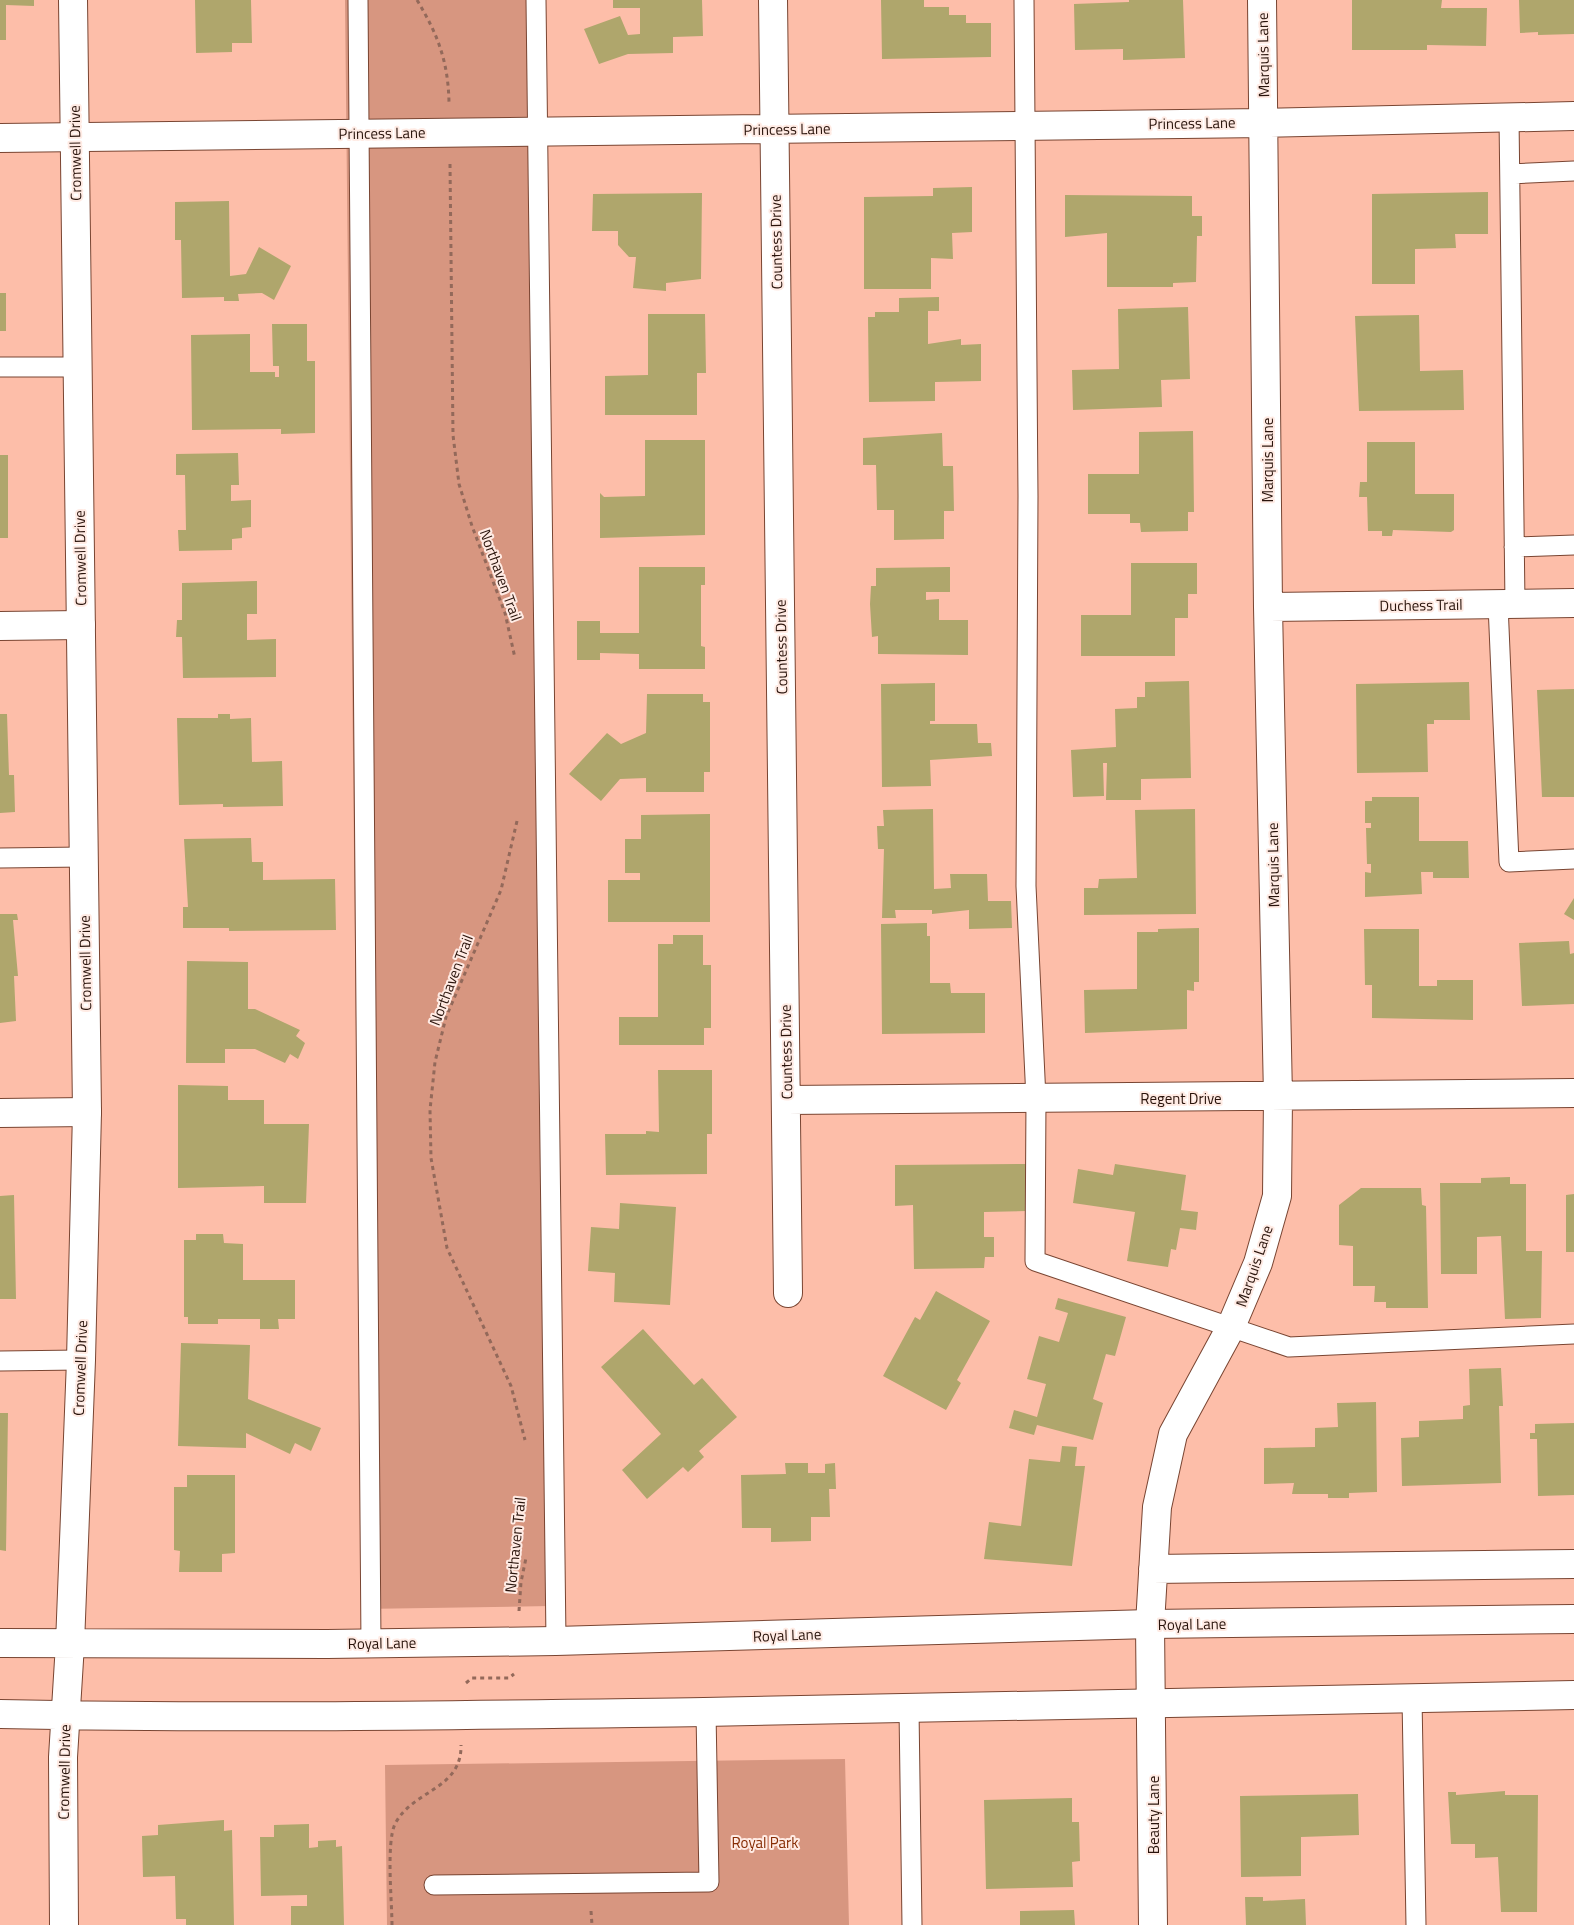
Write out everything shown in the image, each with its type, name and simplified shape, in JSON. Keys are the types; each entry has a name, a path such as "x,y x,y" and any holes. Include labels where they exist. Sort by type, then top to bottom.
{"street":[{"name":"Cromwell Drive","path":"64,1925 65,1715 70,1644 81,1360 87,1112 73,0"},
{"name":"Countess Drive","path":"773,0 788,1293"},
{"name":"Marquis Lane","path":"1152,1705 1150,1624 1157,1507 1173,1434 1230,1329 1258,1263 1276,1196 1278,1097 1268,607 1262,0"},
{"name":"Princess Lane","path":"0,138 1026,126 1574,116"},
{"name":"Duchess Trail","path":"1268,607 1574,603"},
{"path":"0,626 81,625"},
{"name":"Regent Drive","path":"787,1100 1574,1093"},
{"path":"0,1113 87,1112"},
{"path":"1153,1569 1574,1564"},
{"name":"Royal Lane","path":"0,1643 371,1644 556,1641 1150,1624 1574,1619"},
{"path":"0,1714 462,1716 1152,1705 1574,1695"},
{"name":"Beauty Lane","path":"1152,1705 1153,1925"}],"lane":[{"path":"358,0 371,1644"},
{"path":"536,0 556,1641"},
{"path":"1024,0 1028,496 1026,886 1036,1099 1035,1261 1230,1329 1289,1347 1574,1334"},
{"path":"1509,117 1514,547 1506,604 1509,862 1574,860"},
{"path":"1510,174 1574,171"},
{"path":"0,368 78,367"},
{"path":"1514,547 1574,545"},
{"path":"0,858 84,857"},
{"path":"0,1361 81,1360"},
{"path":"1412,1698 1416,1925"},
{"path":"909,1709 912,1925"},
{"path":"434,1885 709,1882 706,1712"}],"path":[{"name":"Northaven Trail","path":"417,0 443,51 448,79 453,435 459,484 472,526 505,612 516,661"},
{"name":"Northaven Trail","path":"518,814 514,839 501,890 446,1017 435,1062 430,1119 431,1158 447,1248 510,1386 526,1447"},
{"name":"Northaven Trail","path":"392,1925 391,1847 394,1826 405,1810 450,1778 461,1759 461,1688 472,1678 509,1678 519,1670 521,1582 526,1556"}],"green space":[{"path":"345,0 534,0 550,1606 362,1609"},
{"name":"Royal Park","path":"845,1759 849,1925 387,1925 385,1765"}],"building":[{"path":"0,0 34,0 34,6 6,5 6,40 0,40"},
{"path":"195,0 251,0 252,43 232,43 232,52 196,53"},
{"path":"613,0 702,0 703,36 673,37 673,53 628,54 599,64 584,29 620,16 628,35 640,34 640,8 613,8"},
{"path":"881,0 924,0 924,7 949,7 949,15 966,15 966,23 991,23 991,57 882,59"},
{"path":"1129,0 1183,0 1185,58 1123,60 1123,49 1075,50 1074,4 1129,2"},
{"path":"1352,0 1442,0 1441,8 1487,8 1486,46 1427,45 1427,50 1352,50"},
{"path":"1519,0 1574,0 1574,34 1538,35 1538,32 1520,33"},
{"path":"972,187 972,232 952,233 953,259 931,258 931,289 864,289 864,197 933,196 933,188"},
{"path":"1488,192 1488,234 1455,234 1456,248 1415,249 1415,284 1372,284 1372,194"},
{"path":"702,193 701,279 666,283 666,291 633,288 636,257 629,257 618,245 618,231 592,231 593,194"},
{"path":"1065,195 1192,196 1192,216 1202,216 1202,236 1197,236 1196,282 1173,283 1173,287 1107,287 1107,233 1065,237"},
{"path":"229,201 230,276 246,274 259,247 291,266 274,300 262,293 238,294 239,301 224,301 224,297 182,298 181,240 175,240 175,202"},
{"path":"0,293 6,293 6,331 0,331"},
{"path":"939,297 939,311 928,311 928,344 961,339 961,345 981,344 981,381 935,382 935,401 869,402 868,317 875,317 875,312 899,312 899,298"},
{"path":"1188,307 1190,379 1161,380 1162,407 1073,410 1072,370 1119,369 1118,309"},
{"path":"648,314 705,314 706,373 697,373 697,415 605,415 605,376 648,375"},
{"path":"1419,315 1420,371 1463,370 1464,410 1359,411 1355,316"},
{"path":"272,324 307,324 307,361 315,361 315,433 281,434 281,429 192,430 191,335 250,334 250,372 275,372 275,377 279,377 279,366 273,366"},
{"path":"1193,431 1194,512 1188,512 1188,531 1141,532 1140,523 1130,523 1130,514 1088,514 1088,474 1139,474 1139,432"},
{"path":"942,433 943,466 953,466 954,511 944,511 944,539 894,540 894,510 877,510 876,465 863,465 863,438"},
{"path":"645,440 705,440 705,535 600,538 600,493 604,497 645,496"},
{"path":"1367,442 1415,442 1415,494 1454,494 1454,530 1451,532 1393,530 1392,536 1382,536 1382,531 1368,531 1367,497 1359,497 1360,482 1367,482"},
{"path":"238,453 239,485 231,485 231,501 251,500 251,527 242,528 242,538 232,539 232,550 179,551 178,530 186,530 185,475 176,475 176,454"},
{"path":"0,455 8,455 8,538 0,538"},
{"path":"1131,563 1197,563 1197,594 1188,594 1188,618 1175,618 1175,656 1081,656 1081,615 1131,615"},
{"path":"639,567 705,567 705,585 701,585 701,646 705,647 705,669 639,669 639,654 600,653 600,660 577,660 577,621 600,621 600,633 639,633"},
{"path":"950,567 950,592 926,592 926,600 939,599 939,620 968,620 968,655 878,654 878,636 872,637 870,604 871,586 876,586 876,568"},
{"path":"257,581 257,614 247,614 247,640 276,639 276,677 183,678 182,637 176,637 177,620 182,620 182,583"},
{"path":"1189,681 1191,778 1141,779 1141,800 1106,800 1107,763 1103,763 1104,796 1073,797 1071,750 1116,747 1115,709 1137,708 1137,697 1145,697 1145,682"},
{"path":"1469,682 1470,720 1434,720 1434,724 1427,724 1428,772 1357,773 1356,684"},
{"path":"935,683 935,721 930,721 930,724 977,724 978,743 991,743 992,756 930,760 931,786 882,787 881,684"},
{"path":"1574,689 1574,797 1542,797 1537,690"},
{"path":"647,694 703,694 703,702 710,702 710,772 704,772 704,792 646,792 646,778 620,779 601,801 569,774 607,733 621,744 646,733"},
{"path":"0,714 7,714 9,775 14,775 15,812 0,813"},
{"path":"218,714 230,714 230,719 251,718 252,762 282,761 283,806 223,807 223,804 179,805 177,718 218,718"},
{"path":"1372,797 1419,797 1419,841 1468,841 1469,878 1433,878 1433,872 1421,872 1422,894 1365,897 1365,872 1371,873 1371,864 1367,864 1366,828 1371,828 1371,823 1365,823 1365,801 1372,801"},
{"path":"933,809 934,889 951,888 950,874 987,874 988,901 1011,901 1012,928 969,929 969,910 932,914 932,910 895,910 896,918 882,918 884,849 878,849 877,826 884,826 883,810"},
{"path":"1195,809 1196,914 1084,915 1084,888 1098,888 1099,879 1137,878 1135,810"},
{"path":"710,814 710,922 608,922 608,880 640,880 640,873 625,873 625,839 641,839 641,815"},
{"path":"251,838 252,862 263,862 263,880 335,879 336,930 229,931 229,928 183,928 183,907 188,907 184,839"},
{"path":"1574,898 1574,920 1564,914"},
{"path":"0,914 17,914 18,920 13,920 18,976 14,976 16,1021 0,1023"},
{"path":"927,923 927,936 930,936 930,983 950,983 951,993 985,993 985,1033 882,1034 881,924"},
{"path":"1199,928 1199,982 1194,982 1194,991 1187,990 1187,1029 1085,1033 1084,990 1137,989 1137,932 1158,932 1158,929"},
{"path":"1364,929 1419,929 1419,986 1437,986 1437,980 1473,980 1473,1020 1372,1018 1372,985 1365,985"},
{"path":"673,935 703,935 703,965 711,965 711,1028 704,1028 704,1045 619,1045 619,1017 658,1017 658,944 673,944"},
{"path":"1569,941 1570,954 1574,953 1574,1004 1522,1006 1519,943"},
{"path":"187,961 248,962 248,1009 255,1009 300,1030 296,1036 305,1043 298,1059 290,1054 285,1063 255,1049 225,1049 225,1063 186,1063"},
{"path":"658,1070 712,1070 712,1134 707,1134 707,1174 606,1175 605,1134 646,1134 646,1131 659,1132"},
{"path":"178,1085 228,1086 228,1100 264,1100 264,1124 309,1124 306,1203 264,1203 264,1186 178,1188"},
{"path":"1027,1164 1027,1211 984,1212 984,1237 994,1237 994,1257 985,1257 984,1268 914,1269 913,1205 895,1206 895,1165"},
{"path":"1115,1164 1186,1175 1181,1210 1198,1212 1196,1230 1180,1228 1176,1250 1171,1249 1168,1267 1127,1261 1135,1212 1073,1203 1078,1169 1113,1175"},
{"path":"1510,1177 1510,1184 1526,1184 1526,1251 1542,1251 1541,1318 1505,1319 1501,1236 1477,1237 1477,1274 1441,1274 1440,1183 1481,1183 1481,1178"},
{"path":"1361,1188 1421,1188 1422,1205 1426,1206 1428,1308 1386,1308 1386,1302 1374,1302 1375,1286 1353,1286 1353,1246 1339,1245 1339,1205"},
{"path":"1574,1194 1574,1252 1566,1252 1566,1195"},
{"path":"14,1195 16,1299 0,1299 0,1196"},
{"path":"620,1203 676,1207 670,1305 614,1302 615,1273 588,1271 591,1227 619,1229"},
{"path":"196,1234 223,1234 224,1243 243,1244 243,1280 295,1280 295,1319 278,1319 279,1329 260,1329 260,1319 218,1319 218,1324 188,1324 188,1317 184,1317 184,1240 196,1240"},
{"path":"936,1291 990,1321 957,1380 961,1383 946,1410 883,1376 915,1317 920,1320"},
{"path":"1058,1298 1126,1317 1115,1356 1106,1354 1093,1399 1103,1403 1093,1440 1037,1425 1034,1435 1009,1428 1014,1410 1037,1417 1046,1384 1027,1379 1039,1336 1059,1342 1068,1313 1055,1309"},
{"path":"643,1329 694,1385 702,1378 737,1417 699,1451 704,1457 688,1472 683,1467 647,1499 622,1470 661,1434 601,1367"},
{"path":"181,1343 250,1345 248,1399 321,1428 311,1451 295,1443 290,1454 246,1433 246,1448 178,1446"},
{"path":"1501,1368 1503,1406 1499,1406 1501,1483 1402,1486 1401,1438 1419,1437 1419,1421 1463,1419 1463,1406 1470,1405 1469,1369"},
{"path":"1376,1402 1377,1492 1349,1493 1349,1498 1328,1498 1328,1494 1292,1494 1294,1483 1264,1484 1264,1448 1315,1447 1315,1428 1338,1427 1337,1403"},
{"path":"0,1413 8,1413 6,1551 0,1550"},
{"path":"1574,1423 1574,1495 1538,1496 1537,1439 1530,1439 1530,1433 1535,1433 1535,1424"},
{"path":"1062,1446 1077,1447 1075,1466 1085,1466 1072,1566 984,1559 989,1522 1021,1526 1029,1459 1060,1462"},
{"path":"785,1463 808,1463 808,1473 825,1473 825,1464 835,1463 836,1489 829,1489 830,1517 811,1517 811,1541 771,1542 771,1528 742,1528 741,1475 786,1474"},
{"path":"187,1475 235,1475 235,1553 222,1554 222,1572 179,1572 180,1551 174,1550 174,1487 187,1487"},
{"path":"1505,1791 1505,1795 1538,1795 1537,1912 1501,1912 1498,1857 1475,1858 1475,1844 1451,1844 1448,1792 1456,1792 1456,1795"},
{"path":"1358,1794 1359,1835 1301,1837 1301,1876 1241,1877 1240,1796"},
{"path":"1072,1798 1072,1822 1079,1822 1080,1861 1072,1862 1073,1887 986,1889 984,1800"},
{"path":"224,1820 224,1831 232,1830 234,1925 186,1925 186,1919 176,1919 175,1876 143,1877 142,1836 158,1835 158,1825"},
{"path":"309,1824 309,1848 318,1847 318,1841 336,1840 336,1847 342,1846 344,1925 291,1925 291,1906 307,1906 307,1895 261,1896 260,1837 274,1837 274,1825"},
{"path":"1245,1897 1263,1897 1263,1901 1305,1899 1306,1925 1246,1925"},
{"path":"1074,1910 1075,1925 1020,1925 1020,1911"}]}
